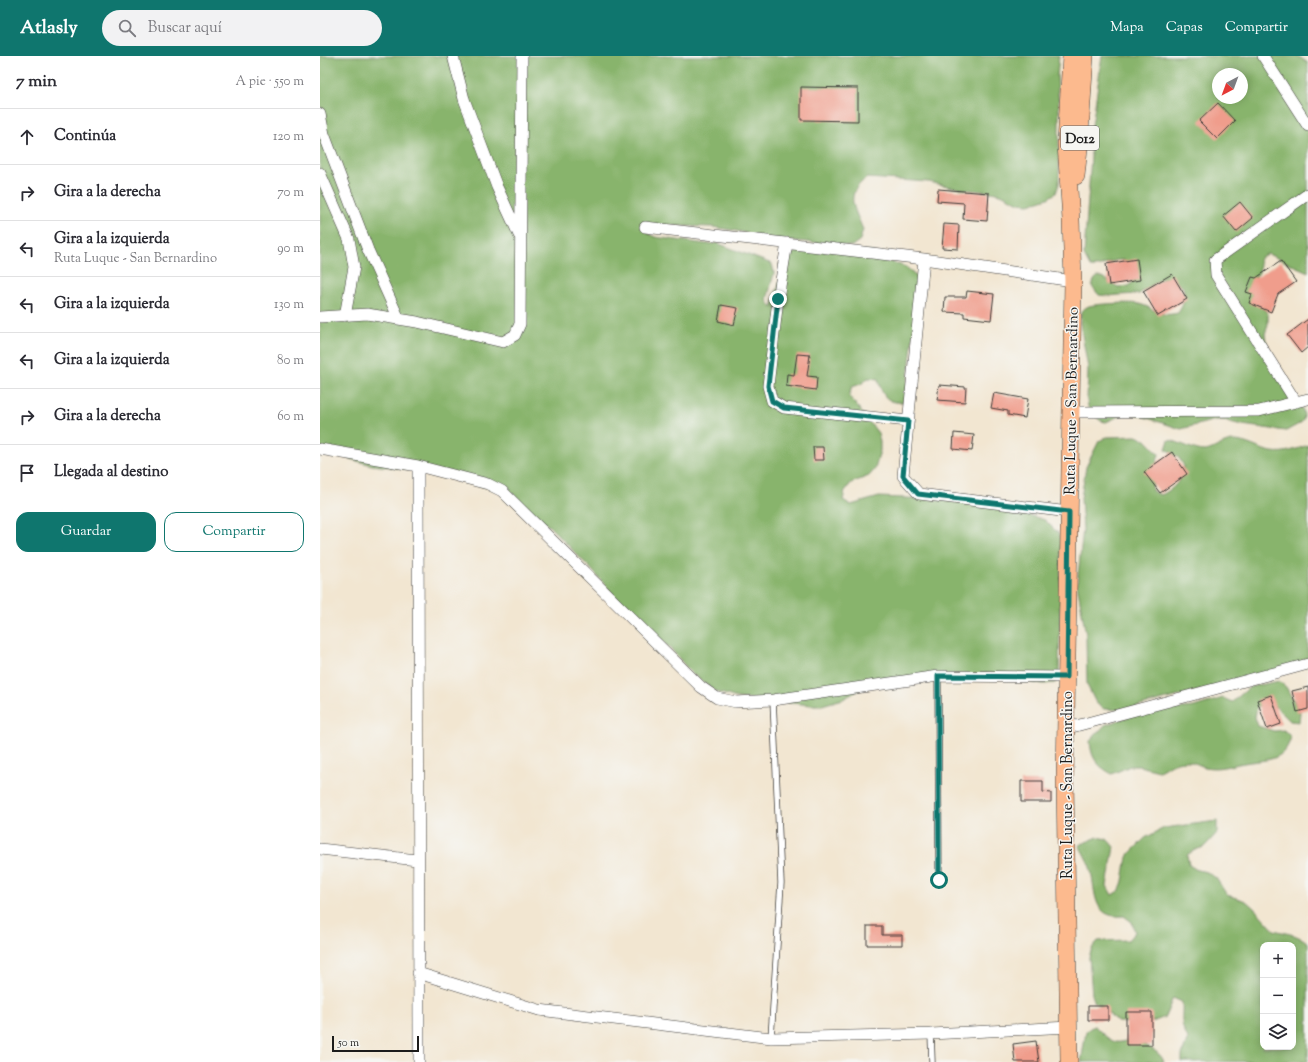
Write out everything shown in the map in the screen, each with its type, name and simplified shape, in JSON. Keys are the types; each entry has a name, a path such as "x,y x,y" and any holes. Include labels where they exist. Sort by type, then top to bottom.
{"main road":[{"name":"D012","path":"1071,56 1066,144 1071,220"},
{"name":"D012","path":"1071,220 1079,148 1085,56"},
{"name":"Ruta Luque - San Bernardino","path":"1069,1062 1065,779 1073,281 1071,220"}],"street":[{"path":"453,56 464,99 497,187 520,238"},
{"path":"320,317 367,314 417,322 503,342 515,335 520,324 522,56"},
{"path":"1263,56 1308,126"},
{"path":"320,114 324,134 368,250 399,319"},
{"path":"320,173 350,240 354,267 345,316"},
{"path":"1296,402 1216,275 1216,260 1308,194"},
{"path":"645,227 924,259 1073,281"},
{"path":"787,243 778,299 768,386 772,401 784,408 908,421"},
{"path":"924,259 903,476 918,494 1069,512"},
{"path":"1071,408 1078,412 1259,412 1308,399"},
{"path":"320,449 418,466 488,484 502,491 702,687 717,698 736,702 773,700 938,676 1067,677"},
{"path":"418,466 419,1062"},
{"path":"1066,711 1072,727 1308,664"},
{"path":"320,849 418,860"},
{"path":"418,973 539,1010 771,1038 931,1034 1068,1027"}],"lane":[{"path":"938,676 939,880"},
{"path":"771,1038 781,883 773,700"},
{"path":"931,1034 932,1062"}],"green space":[{"path":"320,56 1059,56 1057,76 1059,106 1059,184 1056,193 1048,198 1029,204 1019,203 1001,194 991,192 961,189 929,182 867,178 855,190 853,196 854,208 863,230 860,240 852,246 773,239 712,227 650,225 647,233 655,237 706,244 717,243 772,264 774,273 767,300 772,308 786,260 793,253 803,249 872,252 888,261 906,267 914,274 920,281 905,402 894,402 886,398 881,390 878,379 868,378 861,384 852,387 849,396 878,433 880,451 875,469 869,476 851,483 845,491 843,500 851,505 879,497 930,499 1008,509 1045,520 1059,534 1061,543 1059,675 1055,683 1034,683 990,673 868,685 843,699 822,705 737,698 717,692 692,674 672,650 625,608 592,570 549,526 515,505 500,491 432,472 372,465 353,460 334,451 320,447"},
{"path":"1102,56 1298,56 1308,63 1308,272 1268,254 1261,257 1259,262 1260,269 1253,281 1255,299 1268,314 1268,324 1265,334 1268,353 1303,410 1303,421 1299,424 1286,431 1216,420 1181,429 1135,414 1124,414 1106,422 1101,421 1089,411 1087,401 1088,368 1080,323 1081,311 1092,305 1130,303 1139,304 1161,313 1171,314 1178,313 1183,304 1184,298 1183,287 1170,278 1161,279 1139,294 1109,296 1099,295 1092,287 1097,277 1104,278 1115,286 1119,287 1129,286 1135,279 1131,264 1123,260 1114,261 1098,267 1090,267 1084,255 1091,157 1090,136"},
{"path":"1136,436 1146,440 1159,454 1154,472 1152,491 1161,495 1177,484 1184,466 1179,458 1166,449 1169,440 1201,451 1212,449 1230,441 1244,442 1267,451 1277,452 1290,451 1308,445 1308,663 1124,710 1104,709 1096,703 1087,685 1086,635 1077,584 1083,529 1081,498 1086,467 1099,441 1107,437"},
{"path":"1279,681 1286,687 1300,712 1299,722 1290,721 1276,707 1267,703 1257,707 1255,717 1258,726 1274,731 1284,730 1291,737 1288,745 1279,756 1267,760 1215,768 1205,767 1189,761 1181,761 1171,764 1159,771 1139,766 1130,766 1112,774 1102,768 1093,757 1090,741 1105,725 1143,712 1194,707 1223,698 1232,702 1250,687"},
{"path":"1217,821 1217,833 1204,847 1187,855 1189,865 1197,870 1207,872 1216,878 1227,895 1246,901 1274,930 1294,935 1308,943 1308,1061 1182,1062 1182,1055 1188,1038 1182,1025 1182,1002 1173,998 1165,1017 1147,1024 1117,1022 1104,1008 1095,1003 1092,995 1089,957 1092,948 1098,941 1128,940 1135,932 1132,922 1124,916 1114,916 1106,913 1097,903 1090,868 1079,845 1098,837 1107,839 1114,847 1107,886 1112,895 1120,890 1126,862 1130,853 1145,838 1164,828"},
{"path":"1095,1026 1112,1041 1132,1041 1149,1047 1159,1054 1164,1062 1081,1062 1086,1032"}],"building":[{"path":"801,87 858,88 858,121 801,120"},
{"path":"1217,104 1219,104 1235,121 1217,139 1199,121"},
{"path":"938,189 989,193 987,221 963,219 964,203 937,201"},
{"path":"1240,202 1253,218 1236,232 1223,216"},
{"path":"944,224 959,225 958,249 942,248"},
{"path":"1137,259 1140,280 1109,285 1106,264"},
{"path":"1281,261 1296,282 1278,294 1271,312 1249,303 1252,294 1246,292 1252,277 1256,278"},
{"path":"1172,274 1187,299 1158,316 1143,291"},
{"path":"967,291 994,294 991,320 964,317 964,313 944,312 945,297 966,297"},
{"path":"721,305 738,308 734,325 718,321"},
{"path":"1308,319 1308,347 1301,353 1287,335"},
{"path":"797,354 810,355 807,376 817,377 816,390 786,386 787,374 794,375"},
{"path":"939,385 966,387 965,402 937,400"},
{"path":"994,393 1028,399 1025,418 1008,415 1008,411 991,408"},
{"path":"954,433 974,435 972,451 953,449"},
{"path":"813,447 823,447 824,460 814,460"},
{"path":"1172,452 1187,474 1160,493 1144,472"},
{"path":"1308,687 1308,709 1297,712 1292,691"},
{"path":"1271,695 1281,724 1267,729 1257,700"},
{"path":"1021,781 1043,781 1043,792 1051,793 1051,802 1021,802"},
{"path":"867,926 882,926 882,935 902,935 902,945 867,945"},
{"path":"1088,1006 1108,1006 1108,1020 1088,1020"},
{"path":"1126,1012 1152,1012 1152,1045 1126,1045"},
{"path":"1036,1041 1039,1062 1015,1062 1013,1044"}],"route":[{"path":"778,299 768,386 772,401 784,408 908,421 903,476 918,494 1069,512 1067,677 938,676 939,880"}]}
